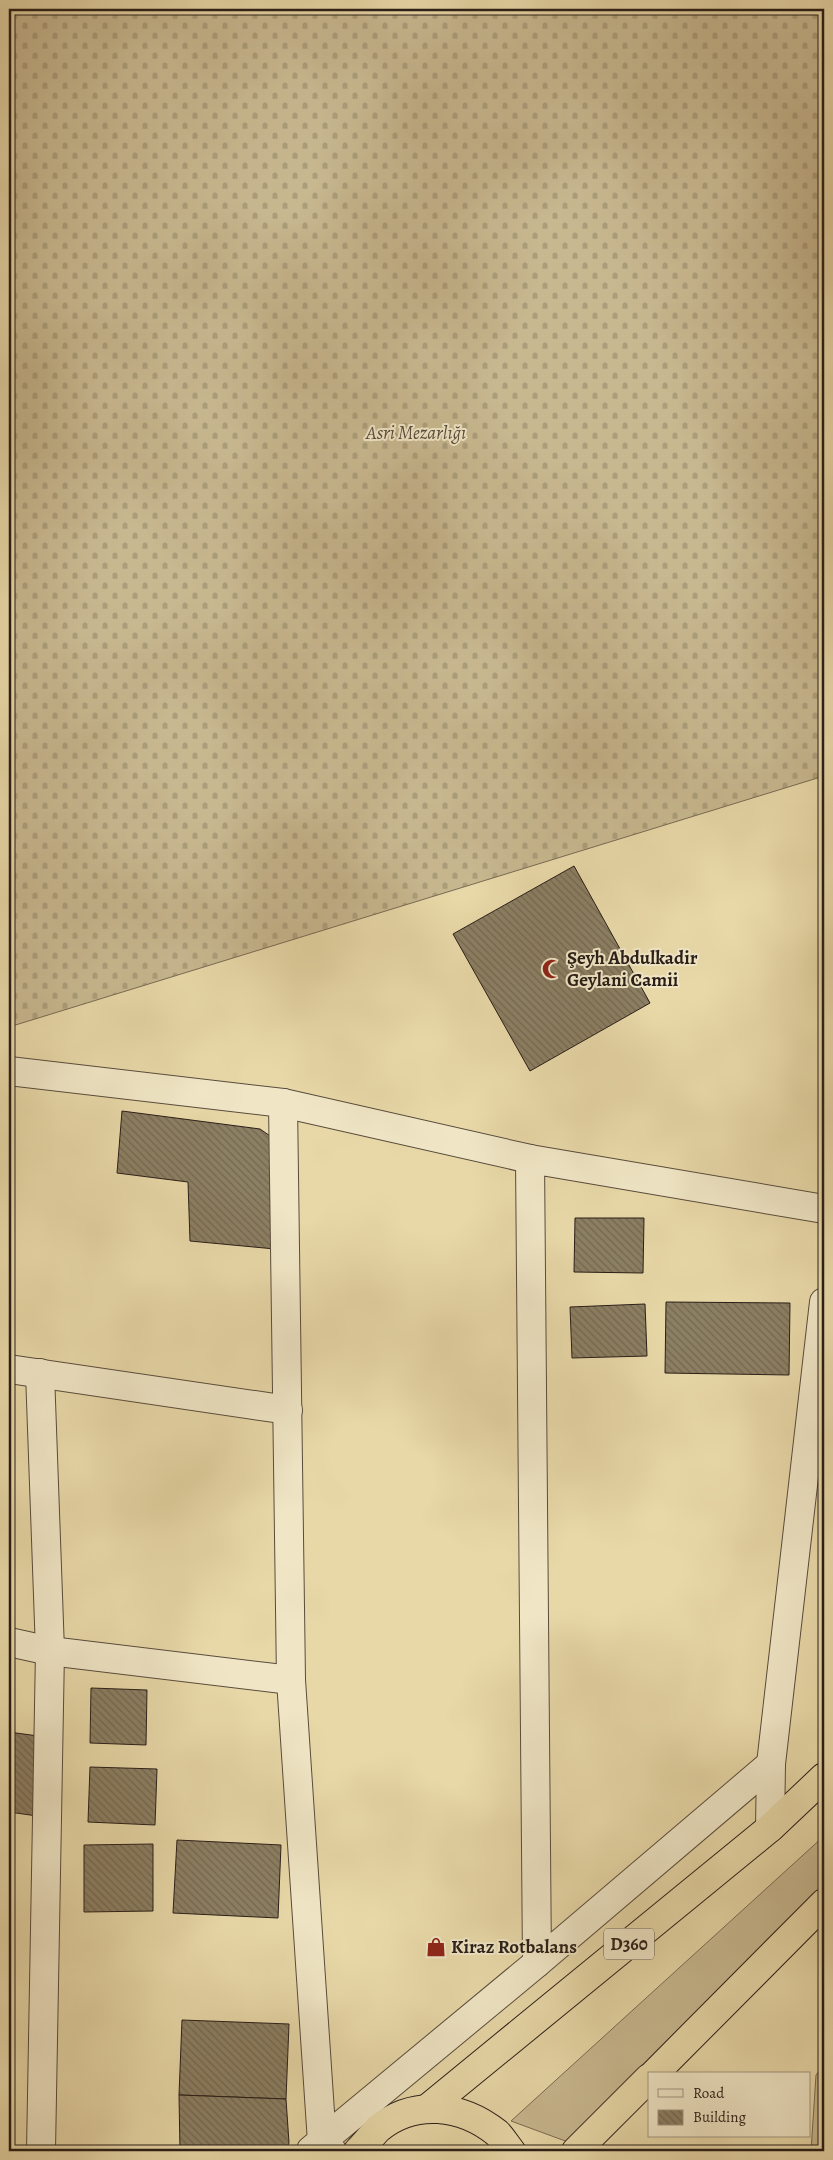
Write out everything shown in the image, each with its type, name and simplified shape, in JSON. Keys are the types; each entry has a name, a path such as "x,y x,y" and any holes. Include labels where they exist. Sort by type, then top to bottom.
{"highway":[{"name":"D360","path":"429,2108 770,1828 824,1777"},
{"path":"656,2072 824,1903"},
{"path":"576,2151 648,2079"},
{"name":"D360","path":"358,2151 379,2128 402,2115 429,2108 453,2110 477,2119 498,2134 511,2151"}],"street":[{"path":"9,1071 284,1103 530,1159 824,1208"},
{"path":"284,1103 291,1680 321,2148"},
{"path":"530,1159 537,1963"},
{"path":"770,1828 771,1764 824,1302"},
{"path":"9,1369 288,1410"},
{"path":"40,1373 50,1651 41,2151"},
{"path":"9,1642 50,1651 291,1680"},
{"path":"321,2148 771,1764"}],"green space":[{"name":"Asri Mezarlığı","path":"9,9 824,9 824,776 9,1027"},
{"path":"824,1836 824,1892 568,2142 511,2121"},
{"path":"824,2065 824,2151 811,2151 816,2075"}],"building":[{"name":"Şeyh Abdulkadir Geylani Camii","path":"574,866 650,1003 530,1071 453,934"},
{"path":"122,1111 260,1129 273,1138 275,1249 190,1241 188,1182 117,1173"},
{"path":"575,1218 644,1218 643,1273 574,1272"},
{"path":"666,1302 790,1303 789,1375 665,1373"},
{"path":"645,1304 647,1356 572,1358 570,1307"},
{"path":"91,1688 147,1690 146,1745 90,1743"},
{"path":"9,1732 38,1736 37,1816 9,1812"},
{"path":"90,1767 157,1769 155,1825 88,1822"},
{"path":"177,1840 281,1845 278,1918 173,1913"},
{"path":"153,1844 153,1911 84,1912 84,1845"},
{"path":"182,2020 289,2024 286,2099 179,2095"},
{"path":"179,2095 286,2099 289,2143 285,2151 180,2151"}],"place":[{"name":"Şeyh Abdulkadir Geylani Camii","path":"552,969"},
{"name":"Kiraz Rotbalans","path":"436,1947"}]}
